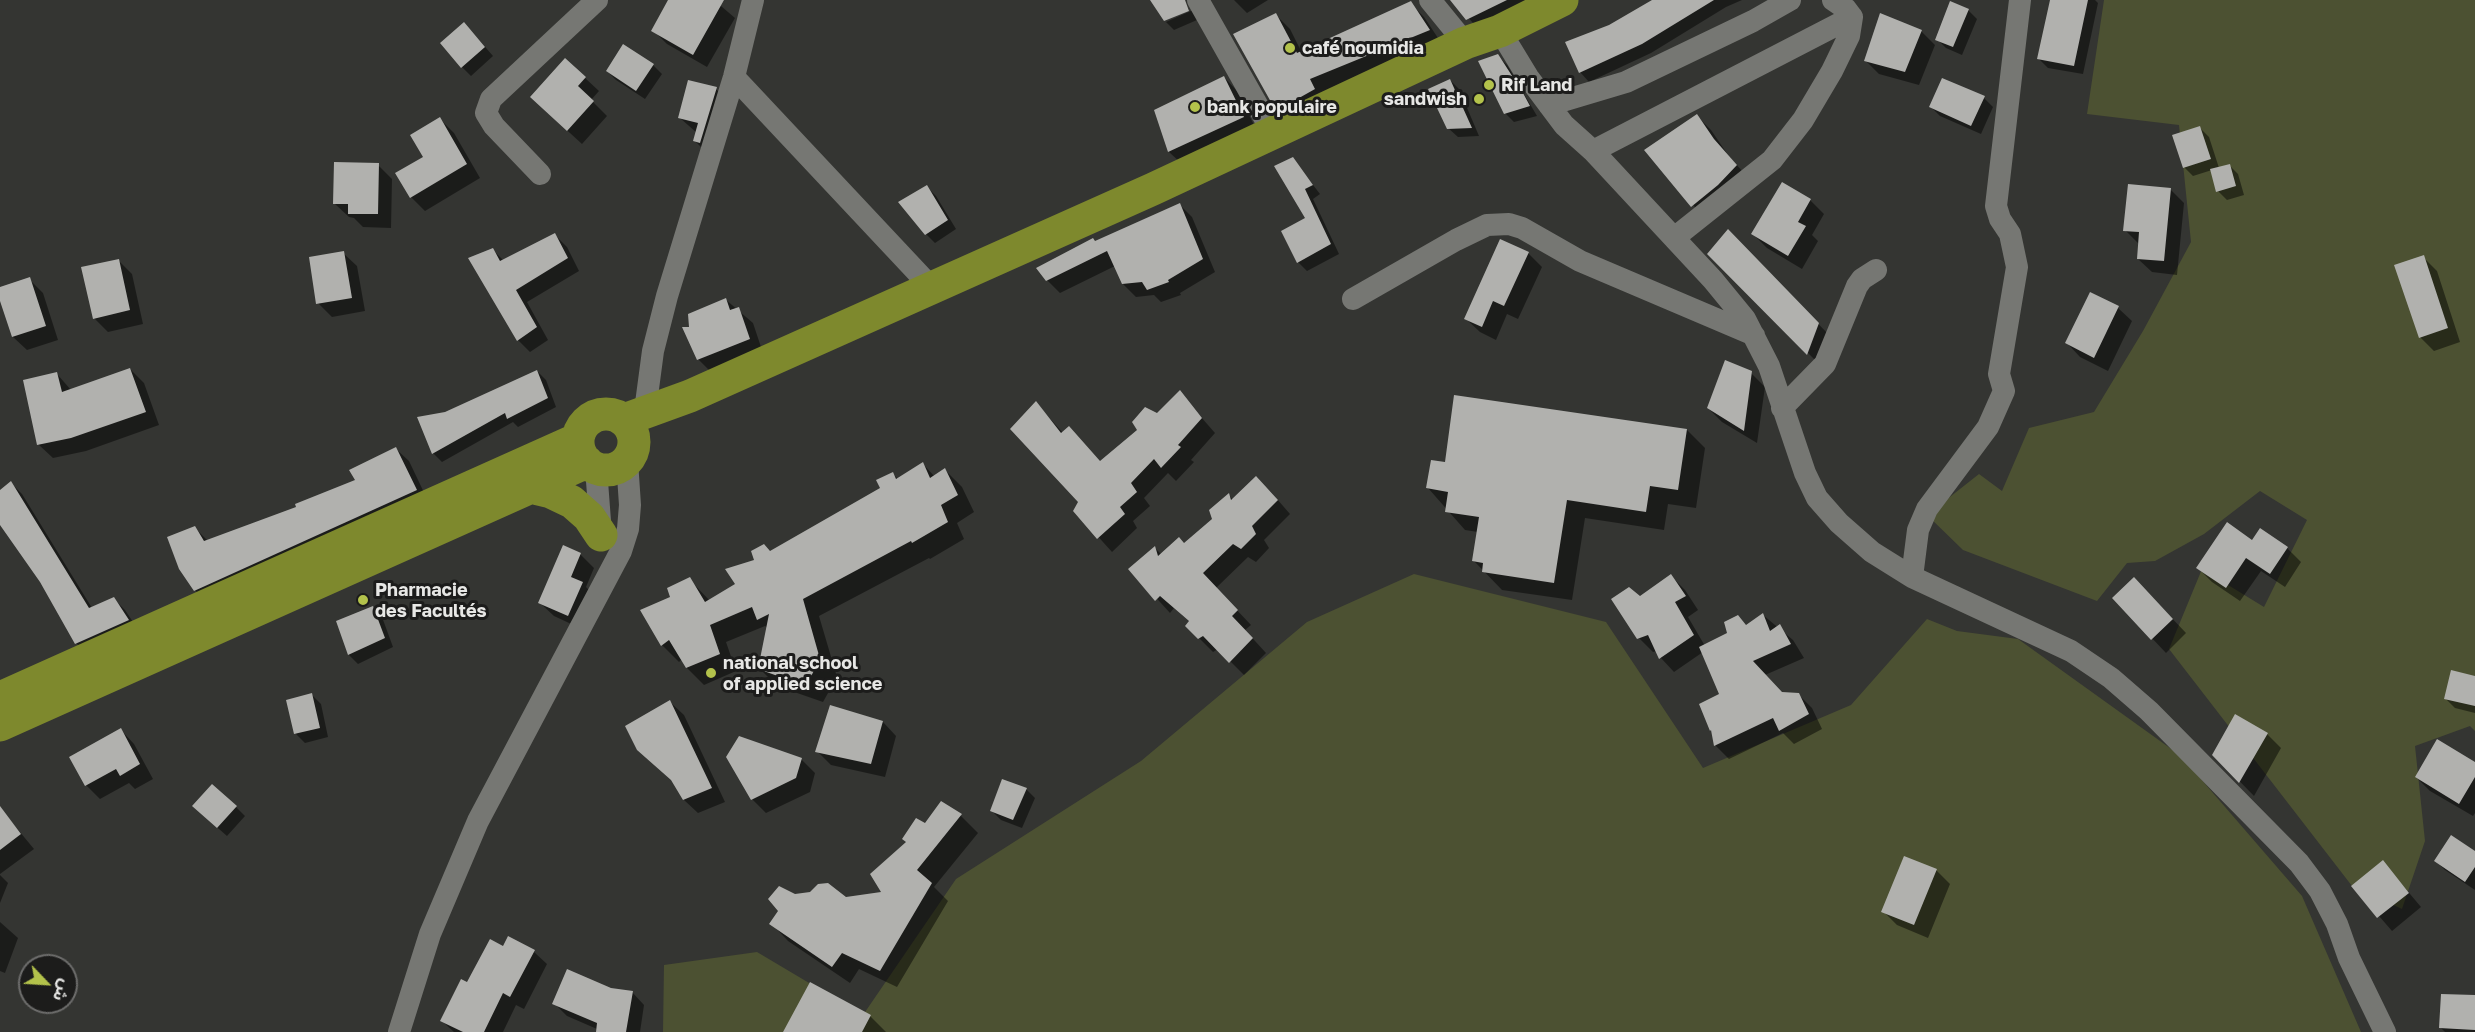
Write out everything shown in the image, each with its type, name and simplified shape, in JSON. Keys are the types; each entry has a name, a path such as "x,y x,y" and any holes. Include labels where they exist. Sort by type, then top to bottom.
{"highway":[{"path":"0,725 530,487 613,443 690,396 1273,133 1465,43 1500,31 1562,0"},
{"path":"0,698 613,443"},
{"path":"530,487 551,492 572,502 588,517 602,536"}],"street":[{"path":"540,174 494,126 486,113 491,99 597,0"},
{"path":"1198,0 1273,133"},
{"path":"1430,0 1465,43"},
{"path":"1549,105 1626,81 1753,21 1790,0"},
{"path":"1674,238 1772,160 1803,120 1832,71 1849,36 1852,17 1846,9 1833,0"},
{"path":"1912,577 1918,531 1928,509 1988,427 2004,392 1999,374 2017,267 2010,234 2000,219 1996,206 2020,0"},
{"path":"606,578 602,536 613,443 653,351 667,296 734,76 750,1"},
{"path":"1593,151 1852,17"},
{"path":"1500,31 1564,125 1593,151 1739,311 1769,366 1805,473 1817,498 1839,524 1872,552 1912,577 2071,651 2111,678 2149,711 2300,863 2320,891 2333,916 2349,958 2385,1032"},
{"path":"734,76 932,288"},
{"path":"1353,299 1456,240 1487,225 1509,224 1522,228 1580,261 1754,335"},
{"path":"1782,408 1825,363 1857,286 1862,279 1876,270"},
{"path":"399,1032 430,934 478,821 621,551 628,529 630,505 613,443"}],"green space":[{"path":"2104,0 2475,0 2475,731 2470,726 2415,746 2425,841 2402,909 2352,886 2169,649 2202,569 2264,607 2307,520 2260,491 2204,534 2155,561 2127,563 2097,601 1963,550 1927,515 1979,474 2002,491 2029,428 2094,412 2143,331 2191,242 2179,125 2087,114"},
{"path":"1414,574 1606,622 1703,768 1851,705 1927,619 1957,631 2018,639 2181,756 2302,896 2361,1032 663,1032 664,965 757,952 863,1015 956,879 1141,761 1307,622"}],"building":[{"path":"668,0 724,0 693,55 651,31"},
{"path":"1150,0 1185,0 1189,11 1164,21"},
{"path":"1450,0 1507,0 1466,20"},
{"path":"1652,0 1714,0 1642,44 1579,73 1565,42 1609,25"},
{"path":"2050,0 2088,0 2074,66 2037,59"},
{"path":"1411,1 1430,30 1310,79 1315,89 1276,111 1233,34 1276,13 1297,53"},
{"path":"1950,1 1969,9 1953,47 1935,40"},
{"path":"1880,13 1922,30 1905,72 1864,61"},
{"path":"464,22 485,47 461,68 440,43"},
{"path":"623,44 654,64 636,91 606,71"},
{"path":"1498,54 1530,106 1504,114 1478,61"},
{"path":"565,58 586,77 578,86 594,101 567,131 530,97"},
{"path":"1224,76 1244,117 1168,152 1154,110"},
{"path":"1942,78 1985,96 1971,126 1929,107"},
{"path":"1450,79 1472,128 1447,129 1428,89"},
{"path":"688,80 717,87 700,143 693,141 698,123 678,118"},
{"path":"1697,114 1714,139 1737,165 1718,185 1691,207 1644,150"},
{"path":"440,117 467,164 410,198 395,173 423,157 410,135"},
{"path":"2200,126 2211,159 2183,168 2172,135"},
{"path":"1293,157 1313,185 1305,189 1331,244 1297,263 1281,231 1305,218 1274,166"},
{"path":"334,162 379,163 378,214 348,214 348,204 333,204"},
{"path":"2230,164 2236,186 2216,192 2210,169"},
{"path":"1782,182 1811,199 1798,222 1806,226 1788,256 1751,234"},
{"path":"2128,184 2171,188 2164,261 2137,259 2139,232 2123,231"},
{"path":"927,185 948,220 925,235 898,202"},
{"path":"1180,203 1203,259 1168,280 1169,282 1147,290 1142,282 1122,284 1107,251 1046,281 1036,268 1093,238 1095,241"},
{"path":"1728,229 1819,323 1807,355 1707,254"},
{"path":"555,233 568,258 516,290 537,327 517,341 468,258 493,248 500,261"},
{"path":"1500,239 1529,252 1504,306 1493,301 1482,327 1464,319"},
{"path":"344,251 352,298 316,304 309,257"},
{"path":"2424,255 2448,328 2419,338 2394,265"},
{"path":"119,259 130,310 93,319 81,267"},
{"path":"30,277 46,326 12,337 0,301 0,287"},
{"path":"2090,292 2119,306 2094,358 2065,343"},
{"path":"726,298 730,310 739,307 750,339 697,360 682,327 689,327 688,314"},
{"path":"1725,360 1752,371 1744,431 1707,408"},
{"path":"130,368 146,412 71,438 37,445 23,380 57,372 62,392"},
{"path":"537,370 548,398 507,419 505,413 432,454 417,417 445,412"},
{"path":"1180,390 1202,418 1178,445 1181,447 1161,468 1154,459 1131,483 1137,492 1120,507 1125,514 1097,539 1073,511 1078,502 1010,429 1036,401 1061,433 1069,426 1100,461 1137,430 1132,422 1145,407 1157,413"},
{"path":"1454,395 1687,429 1678,490 1650,486 1646,512 1567,500 1554,583 1482,572 1483,563 1472,561 1479,517 1445,512 1448,492 1426,488 1431,460 1445,462"},
{"path":"396,447 417,490 194,591 179,569 167,537 195,526 204,541 296,507 295,504 355,480 349,470"},
{"path":"923,462 930,478 945,468 958,495 941,505 948,522 803,599 820,659 806,686 758,669 769,614 757,620 752,607 710,625 720,654 686,668 669,640 661,646 640,610 670,597 667,588 690,577 705,602 735,584 725,569 754,560 751,551 764,544 770,551 880,488 876,480 893,472 896,479"},
{"path":"1256,476 1278,500 1252,526 1256,534 1241,549 1233,544 1203,573 1238,610 1232,616 1253,638 1229,663 1203,636 1198,639 1185,626 1189,621 1160,596 1155,601 1128,569 1155,546 1158,556 1179,537 1184,543 1212,519 1209,510 1229,493 1231,500"},
{"path":"11,481 89,608 114,597 129,620 75,644 40,582 0,525 0,490"},
{"path":"2227,522 2252,540 2260,528 2288,547 2270,574 2246,558 2226,588 2196,568"},
{"path":"563,545 581,553 571,577 583,582 568,616 538,603"},
{"path":"1671,574 1686,596 1675,602 1694,635 1659,659 1648,635 1637,639 1611,599 1629,587 1640,596"},
{"path":"2134,577 2173,619 2151,640 2112,598"},
{"path":"373,606 385,638 348,655 336,621"},
{"path":"1763,613 1770,631 1780,624 1791,644 1753,661 1782,692 1799,693 1809,714 1779,731 1773,718 1714,746 1711,730 1699,704 1719,694 1699,647 1727,633 1724,622 1738,615 1746,625"},
{"path":"2451,670 2475,676 2475,706 2444,699"},
{"path":"312,693 320,728 294,734 286,700"},
{"path":"670,700 712,788 683,800 671,780 637,750 625,726"},
{"path":"830,705 883,721 871,764 815,752"},
{"path":"2235,714 2268,733 2239,783 2212,755"},
{"path":"121,728 140,764 120,776 116,769 85,786 69,757"},
{"path":"739,736 802,758 796,778 751,800 726,757"},
{"path":"2437,739 2475,762 2475,777 2459,804 2415,777"},
{"path":"1002,779 1027,788 1013,820 990,811"},
{"path":"212,784 237,806 217,828 192,806"},
{"path":"941,801 962,814 917,870 932,883 880,971 842,953 832,967 769,924 778,911 768,899 779,886 795,894 810,892 818,884 828,883 846,897 881,892 870,874 906,842 902,839 916,818 925,823"},
{"path":"0,806 21,834 0,850"},
{"path":"2451,835 2475,851 2475,867 2465,882 2434,861"},
{"path":"1904,856 1937,869 1914,925 1881,912"},
{"path":"2383,860 2409,893 2377,918 2351,886"},
{"path":"508,936 535,950 510,997 503,993 484,1032 463,1032 440,1021 461,979 467,982 490,939 503,946"},
{"path":"567,969 611,988 633,991 626,1032 596,1032 597,1023 552,1004"},
{"path":"810,982 871,1015 862,1032 783,1032"},
{"path":"2441,994 2475,995 2475,1030 2439,1028"}],"place":[{"name":"café noumidia","path":"1290,48"},
{"name":"Rif Land","path":"1489,85"},
{"name":"sandwish","path":"1479,99"},
{"name":"bank populaire","path":"1195,107"},
{"name":"Pharmacie des Facultés","path":"363,600"},
{"name":"national school of applied science","path":"711,673"}]}
